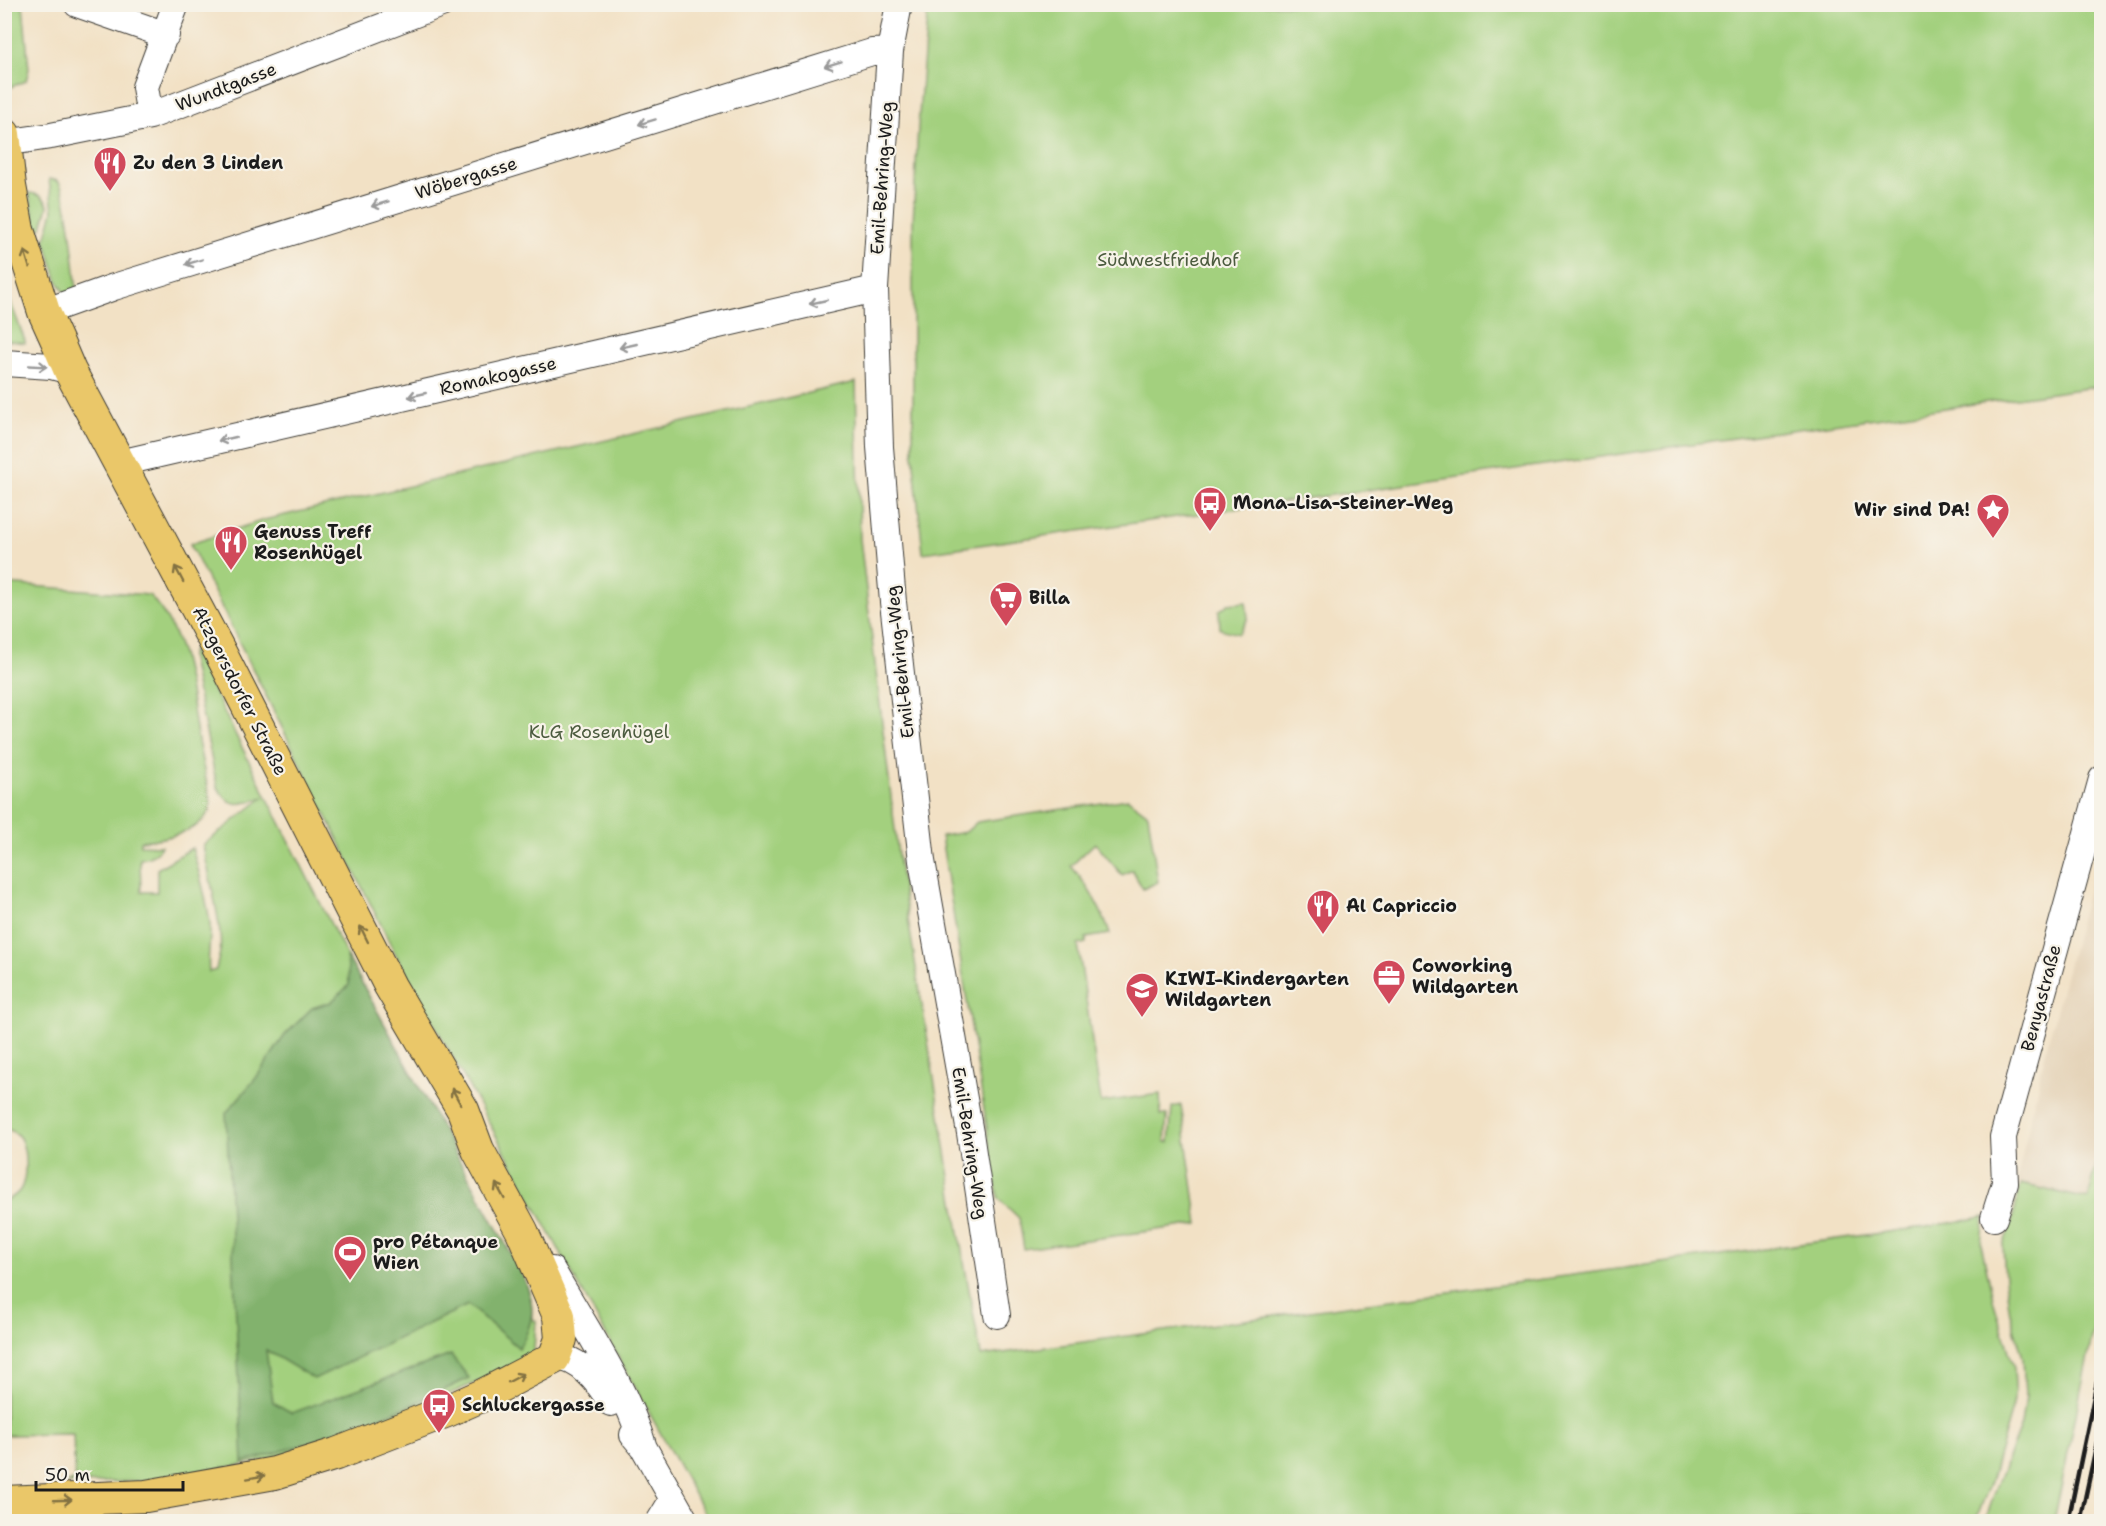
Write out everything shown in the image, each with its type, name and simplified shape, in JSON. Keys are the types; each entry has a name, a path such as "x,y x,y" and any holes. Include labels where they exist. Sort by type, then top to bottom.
{"main road":[{"name":"Atzgersdorfer Straße","path":"5,140 18,230 44,312 70,371 219,650 390,986 457,1098 478,1150 522,1232 559,1316 561,1339 554,1358"},
{"path":"4,1502 146,1496 275,1473 336,1454 447,1411 554,1358"}],"street":[{"path":"77,4 166,35"},
{"path":"150,116 145,87 176,4"},
{"name":"Wundtgasse","path":"5,140 51,136 150,116 441,4"},
{"name":"Emil-Behring-Weg","path":"899,4 890,51 875,289 880,447 893,602 922,861 970,1133 997,1315"},
{"name":"Wöbergasse","path":"44,312 114,287 872,52 890,51"},
{"name":"Romakogasse","path":"120,463 875,289"},
{"path":"4,363 51,366 70,371"},
{"name":"Benyastraße","path":"1995,1218 2005,1183 2003,1137 2102,779"},
{"name":"Atzgersdorfer Straße","path":"522,1232 539,1249 589,1332 635,1419 644,1448 686,1521"},
{"name":"Atzgersdorfer Straße","path":"554,1358 565,1359 592,1376 624,1426 644,1448"},
{"path":"658,1521 673,1499"}],"shaded area":[{"path":"2101,841 2102,1146 2088,1200 2016,1183 2045,1054"}],"green space":[{"path":"4,5 23,5 29,69 26,81 6,89"},
{"name":"Südwestfriedhof","path":"928,5 2101,5 2101,386 923,553 913,454 913,222"},
{"path":"49,179 58,181 65,200 77,293 66,295 58,282 45,240 53,211"},
{"path":"29,193 41,196 48,206 42,227 37,232"},
{"path":"5,287 25,341 25,343 5,338"},
{"name":"KLG Rosenhügel","path":"856,382 860,539 899,863 981,1356 1984,1217 1981,1244 1994,1303 2014,1368 2015,1386 2013,1405 1991,1482 1975,1521 709,1521 394,951 190,544 264,520"},
{"path":"4,584 149,595 162,610 171,627 179,645 189,683 211,804 201,822 193,828 172,836 140,841 140,845 161,846 153,856 140,859 141,892 157,892 157,869 192,848 205,895 210,924 209,972 216,970 221,943 203,845 264,797 237,804 227,799 217,786 191,659 193,650 347,956 523,1276 531,1298 532,1319 536,1321 534,1350 536,1358 339,1439 261,1461 156,1480 68,1484 75,1480 73,1434 5,1435 5,1201 20,1190 24,1179 25,1164 20,1138 4,1127"},
{"path":"1246,602 1248,618 1239,634 1220,629 1219,611 1228,604"},
{"path":"1128,799 1148,814 1158,882 1143,889 1132,870 1122,875 1095,843 1071,866 1094,898 1110,934 1086,938 1086,943 1078,945 1101,1102 1160,1094 1161,1115 1167,1115 1165,1142 1169,1142 1172,1107 1181,1105 1198,1224 1024,1249 1019,1218 998,1198 941,836 966,832 977,822"},
{"path":"347,956 523,1276 532,1304 531,1321 519,1348 468,1305 314,1379 266,1350 273,1402 292,1413 451,1355 469,1378 414,1404 358,1426 243,1462 226,1113 256,1078 285,1035 312,1008 331,1002 349,985"},
{"path":"2101,1146 2101,1293 2054,1521 1985,1521 2021,1425 2025,1396 2023,1358 2010,1313 2003,1246 2021,1184 2088,1199"}],"railway":[{"path":"2068,1522 2102,1358"},
{"path":"2080,1522 2102,1419"}],"place":[{"name":"Zu den 3 Linden","path":"110,192"},
{"name":"Mona-Lisa-Steiner-Weg","path":"1210,532"},
{"name":"Wir sind DA!","path":"1993,539"},
{"name":"Genuss Treff Rosenhügel","path":"231,571"},
{"name":"Billa","path":"1006,627"},
{"name":"Al Capriccio","path":"1323,935"},
{"name":"Coworking Wildgarten","path":"1389,1005"},
{"name":"KIWI-Kindergarten Wildgarten","path":"1142,1018"},
{"name":"pro Pétanque Wien","path":"350,1281"},
{"name":"Schluckergasse","path":"439,1434"}]}
